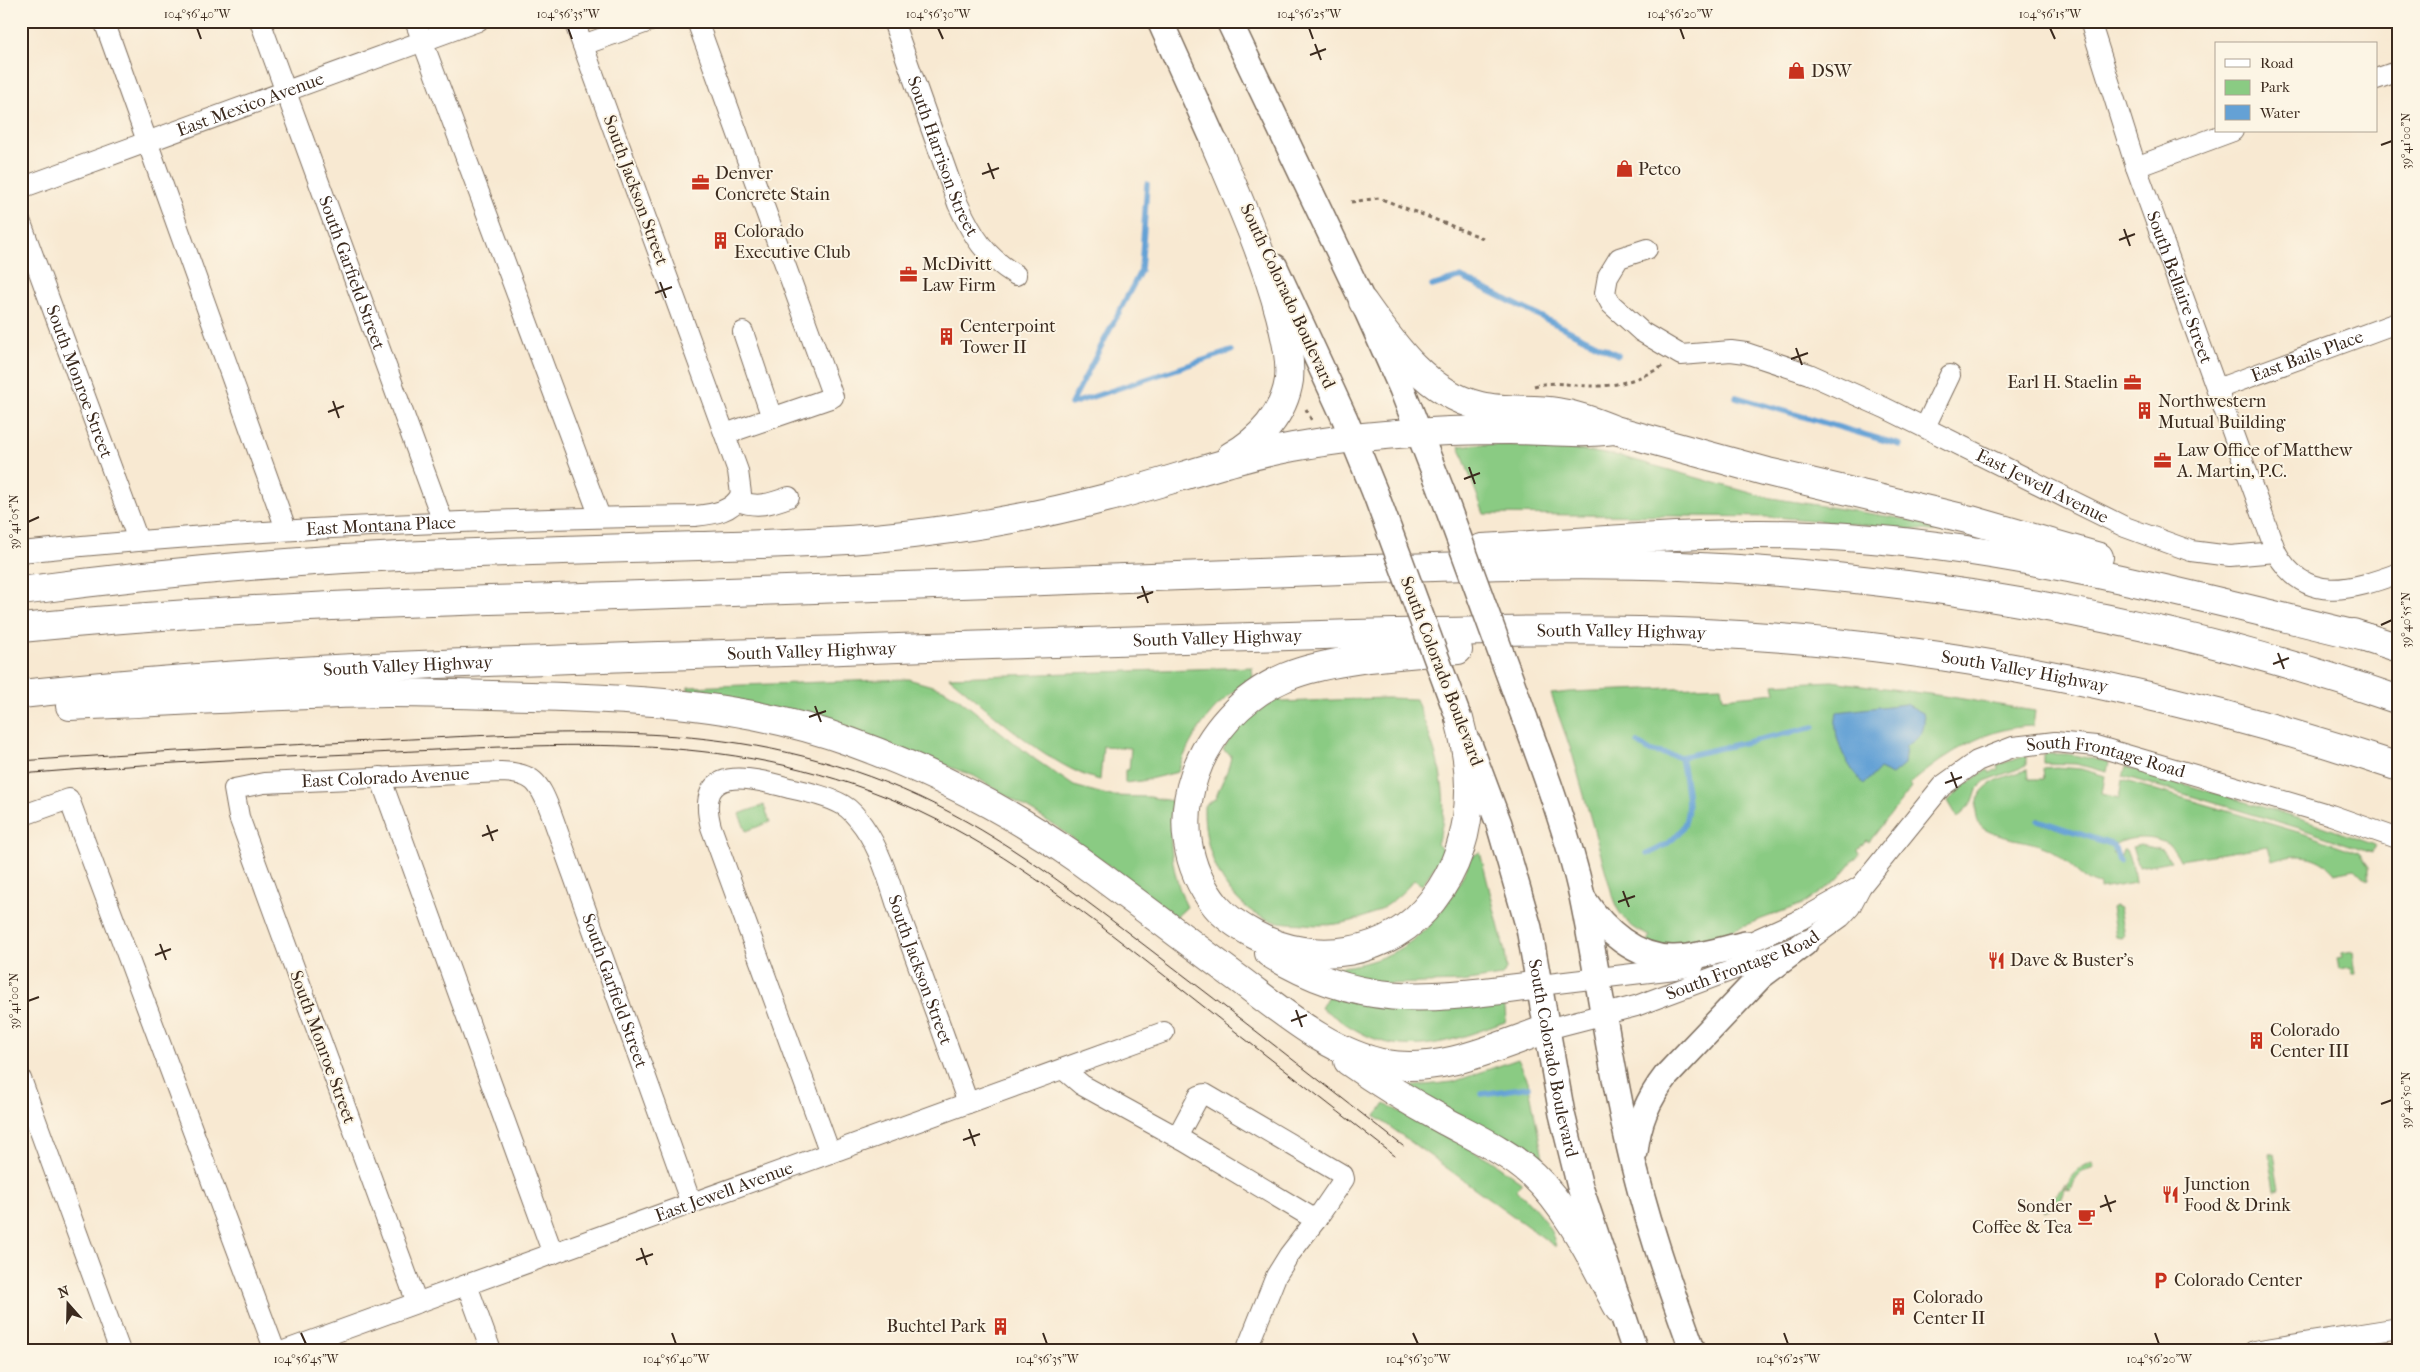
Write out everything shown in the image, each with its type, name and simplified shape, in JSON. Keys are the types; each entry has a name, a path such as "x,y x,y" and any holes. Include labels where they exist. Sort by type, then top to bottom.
{"highway":[{"path":"1172,479 1222,461 1250,444 1262,433 1277,413 1283,401 1289,379 1288,351 1274,295 1256,242 1215,144"},
{"path":"1363,302 1395,346 1411,363 1439,386 1468,402 1506,409 1556,412 1594,420 1615,430 1776,474 1971,520 2399,648"},
{"path":"21,591 255,565 442,554 787,543 879,538 1030,516 1110,497 1238,459 1292,447 1354,438 1420,433 1508,430 1591,433 1615,430"},
{"path":"1078,580 1295,560 1513,546 1730,535 1845,536 1935,546 2068,567 2369,638"},
{"path":"21,628 224,611 364,604 1563,565 1683,566 1824,576 1983,596 2124,624 2294,667 2399,700"},
{"name":"South Valley Highway","path":"21,694 222,675 420,665 1166,639 1533,630 1674,632 1813,641 1962,660 2114,688 2302,737 2399,767"},
{"path":"1540,985 1425,998 1405,998 1352,990 1328,983 1280,960 1249,940 1217,908 1199,877 1188,839 1188,810 1192,782 1200,758 1216,731 1238,708 1261,690 1300,672 1344,663 1420,653 1674,632"},
{"path":"21,708 386,693 580,697 665,702 753,714 813,729 880,753 984,800 1072,855 1298,1021 1372,1078 1419,1107 1499,1151 1532,1174 1554,1198 1565,1214 1619,1309"},
{"path":"1217,908 1245,930 1259,938 1276,945 1312,953 1351,951 1387,939 1404,928 1420,915 1440,891 1456,860 1465,831 1470,771 1459,719"},
{"path":"2302,737 2399,785"},
{"path":"1298,1021 1333,1044 1352,1053 1389,1064 1408,1066 1463,1057 1547,1029"}],"main road":[{"name":"South Colorado Boulevard","path":"1160,21 1215,144 1311,342 1354,438 1490,797 1511,862 1529,928 1562,1114 1575,1167 1589,1218 1635,1351"},
{"path":"1229,21 1363,302 1420,433 1524,716 1562,826 1582,895 1614,1077 1635,1172 1668,1282 1693,1351"},
{"path":"1582,895 1588,906 1613,933 1633,949 1646,954 1675,958 1746,944"},
{"path":"1635,1172 1638,1129 1647,1104 1657,1087 1762,976 1805,943"}],"street":[{"path":"104,21 286,530"},
{"name":"South Garfield Street","path":"260,21 443,522"},
{"path":"415,21 600,517"},
{"name":"East Mexico Avenue","path":"21,188 286,93 478,21"},
{"name":"South Jackson Street","path":"574,21 741,480 741,494 738,501"},
{"path":"583,45 650,21"},
{"path":"697,21 833,398 725,434"},
{"name":"South Harrison Street","path":"892,21 958,204 970,230 986,252 1016,275"},
{"name":"South Bellaire Street","path":"2090,21 2136,166 2276,552"},
{"path":"2378,78 2399,71"},
{"path":"2136,166 2230,132"},
{"name":"South Monroe Street","path":"21,224 138,540"},
{"path":"1647,249 1619,258 1608,276 1605,292 1611,304 1642,332 1681,355"},
{"name":"East Bails Place","path":"2217,389 2399,322"},
{"path":"743,332 772,418"},
{"name":"East Jewell Avenue","path":"1681,355 1731,351 1756,356 1809,374 1924,427 2073,503 2156,539 2212,555 2238,556 2276,552"},
{"path":"1924,427 1950,375"},
{"path":"738,501 751,506 767,505 789,497"},
{"name":"East Montana Place","path":"21,552 138,540 286,530 443,522 710,514 723,511 738,501"},
{"path":"2276,552 2285,568 2294,577 2309,585 2324,589 2355,588 2399,573"},
{"name":"South Frontage Road","path":"1547,1029 1645,1003 1805,943 1841,917 1850,907 1861,886 1927,803 1949,780 1991,754 2013,746 2038,742 2072,742 2096,746 2331,815 2399,839"},
{"name":"East Colorado Avenue","path":"234,789 264,782 501,772 522,774 534,779"},
{"path":"380,777 552,1254"},
{"name":"South Jackson Street","path":"830,1154 711,827 707,812 708,797 720,782 731,778 763,781 825,797 844,806 856,817 870,836 968,1103"},
{"name":"South Garfield Street","path":"534,779 550,810 691,1204"},
{"name":"South Monroe Street","path":"234,789 239,817 417,1303"},
{"path":"21,816 69,799 275,1351"},
{"name":"South Frontage Road","path":"1540,985 1684,967 1710,960 1804,918 1861,886"},
{"name":"East Jewell Avenue","path":"284,1351 1164,1032"},
{"path":"1063,1069 1082,1085 1177,1138 1316,1220"},
{"path":"21,1079 120,1351"},
{"path":"1177,1138 1199,1096 1205,1094 1343,1175 1344,1179 1316,1220 1289,1254 1276,1276 1246,1351"},
{"path":"467,1285 491,1351"},
{"path":"2254,1351 2399,1328"}],"path":[{"path":"1352,202 1379,198 1483,238"},
{"path":"1531,386 1558,382 1591,386 1610,385 1648,375 1681,355"},
{"path":"1305,408 1313,423"}],"green space":[{"path":"1477,444 1558,447 1620,456 1765,497 1930,523 1953,533 1776,517 1484,514 1459,446"},
{"path":"1252,667 1253,678 1228,696 1198,730 1183,757 1178,772 1125,783 1125,770 1129,770 1131,748 1103,746 1100,780 1081,774 1041,751 1001,721 949,677"},
{"path":"908,679 943,689 958,698 1036,760 1074,786 1111,796 1150,797 1172,801 1170,828 1172,855 1177,882 1187,907 1176,917 1059,828 974,776 899,748 688,695 688,687"},
{"path":"1832,681 1951,697 2035,711 2033,726 1998,731 1982,737 1938,762 1910,784 1912,787 1869,842 1866,840 1858,850 1860,853 1837,880 1805,903 1686,947 1648,945 1650,936 1628,923 1614,901 1572,753 1551,694 1721,686 1723,698 1775,693 1773,684"},
{"path":"1386,698 1416,699 1440,770 1444,807 1437,844 1445,852 1422,885 1414,880 1391,902 1365,917 1336,924 1320,925 1267,920 1248,909 1236,898 1217,870 1207,839 1204,806 1216,798 1227,771 1231,755 1223,750 1228,742 1247,720 1263,708 1280,699 1282,702"},
{"path":"2043,754 2068,754 2109,762 2107,772 2076,764 2043,763"},
{"path":"2026,756 2026,766 1985,781 1977,789 1973,801 1958,818 1948,801 1957,792 1982,773 1988,770 1990,773 1998,769 1997,765"},
{"path":"2126,767 2303,819 2375,845 2372,853 2299,828 2123,776"},
{"path":"2043,768 2081,769 2105,776 2102,794 2119,798 2122,780 2305,834 2360,853 2369,866 2369,880 2355,869 2334,873 2321,862 2306,856 2281,858 2272,861 2268,846 2180,860 2172,847 2156,839 2135,838 2117,844 2043,821 2038,817 2036,820 2040,823 2111,845 2116,852 2113,853 2119,861 2123,850 2126,850 2133,868 2135,883 2100,889 2100,885 2086,879 2061,857 2047,848 1991,833 1978,822 1977,803 1980,795 1991,784 1999,779 2028,770 2029,779 2044,779"},
{"path":"764,805 770,822 746,831 739,814"},
{"path":"2140,845 2163,850 2171,861 2139,867 2132,847"},
{"path":"1480,852 1505,952 1507,970 1501,976 1462,982 1387,984 1323,968 1350,966 1375,960 1397,950 1416,938 1433,922 1447,903 1471,857"},
{"path":"2114,906 2119,908 2124,935 2122,938 2116,937 2111,908"},
{"path":"2353,952 2356,974 2352,974 2351,967 2339,969 2337,959 2342,958 2342,954"},
{"path":"1329,994 1504,999 1506,1019 1505,1022 1443,1042 1427,1045 1394,1044 1363,1034 1321,1008"},
{"path":"1518,1059 1528,1081 1543,1158 1536,1163 1407,1087 1453,1082"},
{"path":"1385,1104 1489,1159 1523,1183 1516,1190 1546,1223 1556,1247 1375,1116"},
{"path":"2274,1153 2280,1189 2275,1190 2269,1154"},
{"path":"2093,1162 2094,1167 2085,1170 2079,1175 2070,1190 2066,1188 2069,1179 2076,1172"},
{"path":"2065,1184 2064,1194 2060,1202 2049,1210 2044,1211"}],"water":[{"path":"1906,704 1923,713 1924,724 1919,737 1906,746 1904,765 1892,775 1879,769 1864,785 1846,760 1838,742 1836,732 1837,712"}],"waterway":[{"path":"1147,184 1141,270 1071,404 1231,351"},
{"path":"1432,286 1461,277 1618,355"},
{"path":"1736,397 1900,445"},
{"path":"1638,743 1650,751 1681,757 1814,727"},
{"path":"1647,854 1664,846 1676,837 1687,815 1687,789 1681,757"},
{"path":"2038,820 2114,845 2119,861"},
{"path":"1482,1094 1529,1087"}],"tram line":[{"path":"21,761 206,749 528,734 594,733 659,735 724,741 789,753 853,771 919,797 951,813 1011,848 1124,930 1403,1146"},
{"path":"21,774 242,759 515,746 584,745 652,747 719,754 786,766 853,785 921,812 955,829 1019,868 1111,934 1395,1156"}],"place":[{"name":"DSW","path":"1797,71"},
{"name":"Petco","path":"1624,169"},
{"name":"Denver Concrete Stain","path":"701,183"},
{"name":"Colorado Executive Club","path":"720,241"},
{"name":"McDivitt Law Firm","path":"908,274"},
{"name":"Centerpoint Tower II","path":"946,336"},
{"name":"Earl H. Staelin","path":"2132,382"},
{"name":"Northwestern Mutual Building","path":"2144,411"},
{"name":"Law Office of Matthew A. Martin, P.C.","path":"2163,460"},
{"name":"Dave & Buster's","path":"1996,960"},
{"name":"Colorado Center III","path":"2256,1040"},
{"name":"Junction Food & Drink","path":"2170,1194"},
{"name":"Sonder Coffee & Tea","path":"2086,1216"},
{"name":"Colorado Center","path":"2160,1280"},
{"name":"Colorado Center II","path":"1899,1307"},
{"name":"Buchtel Park","path":"1000,1326"}]}
